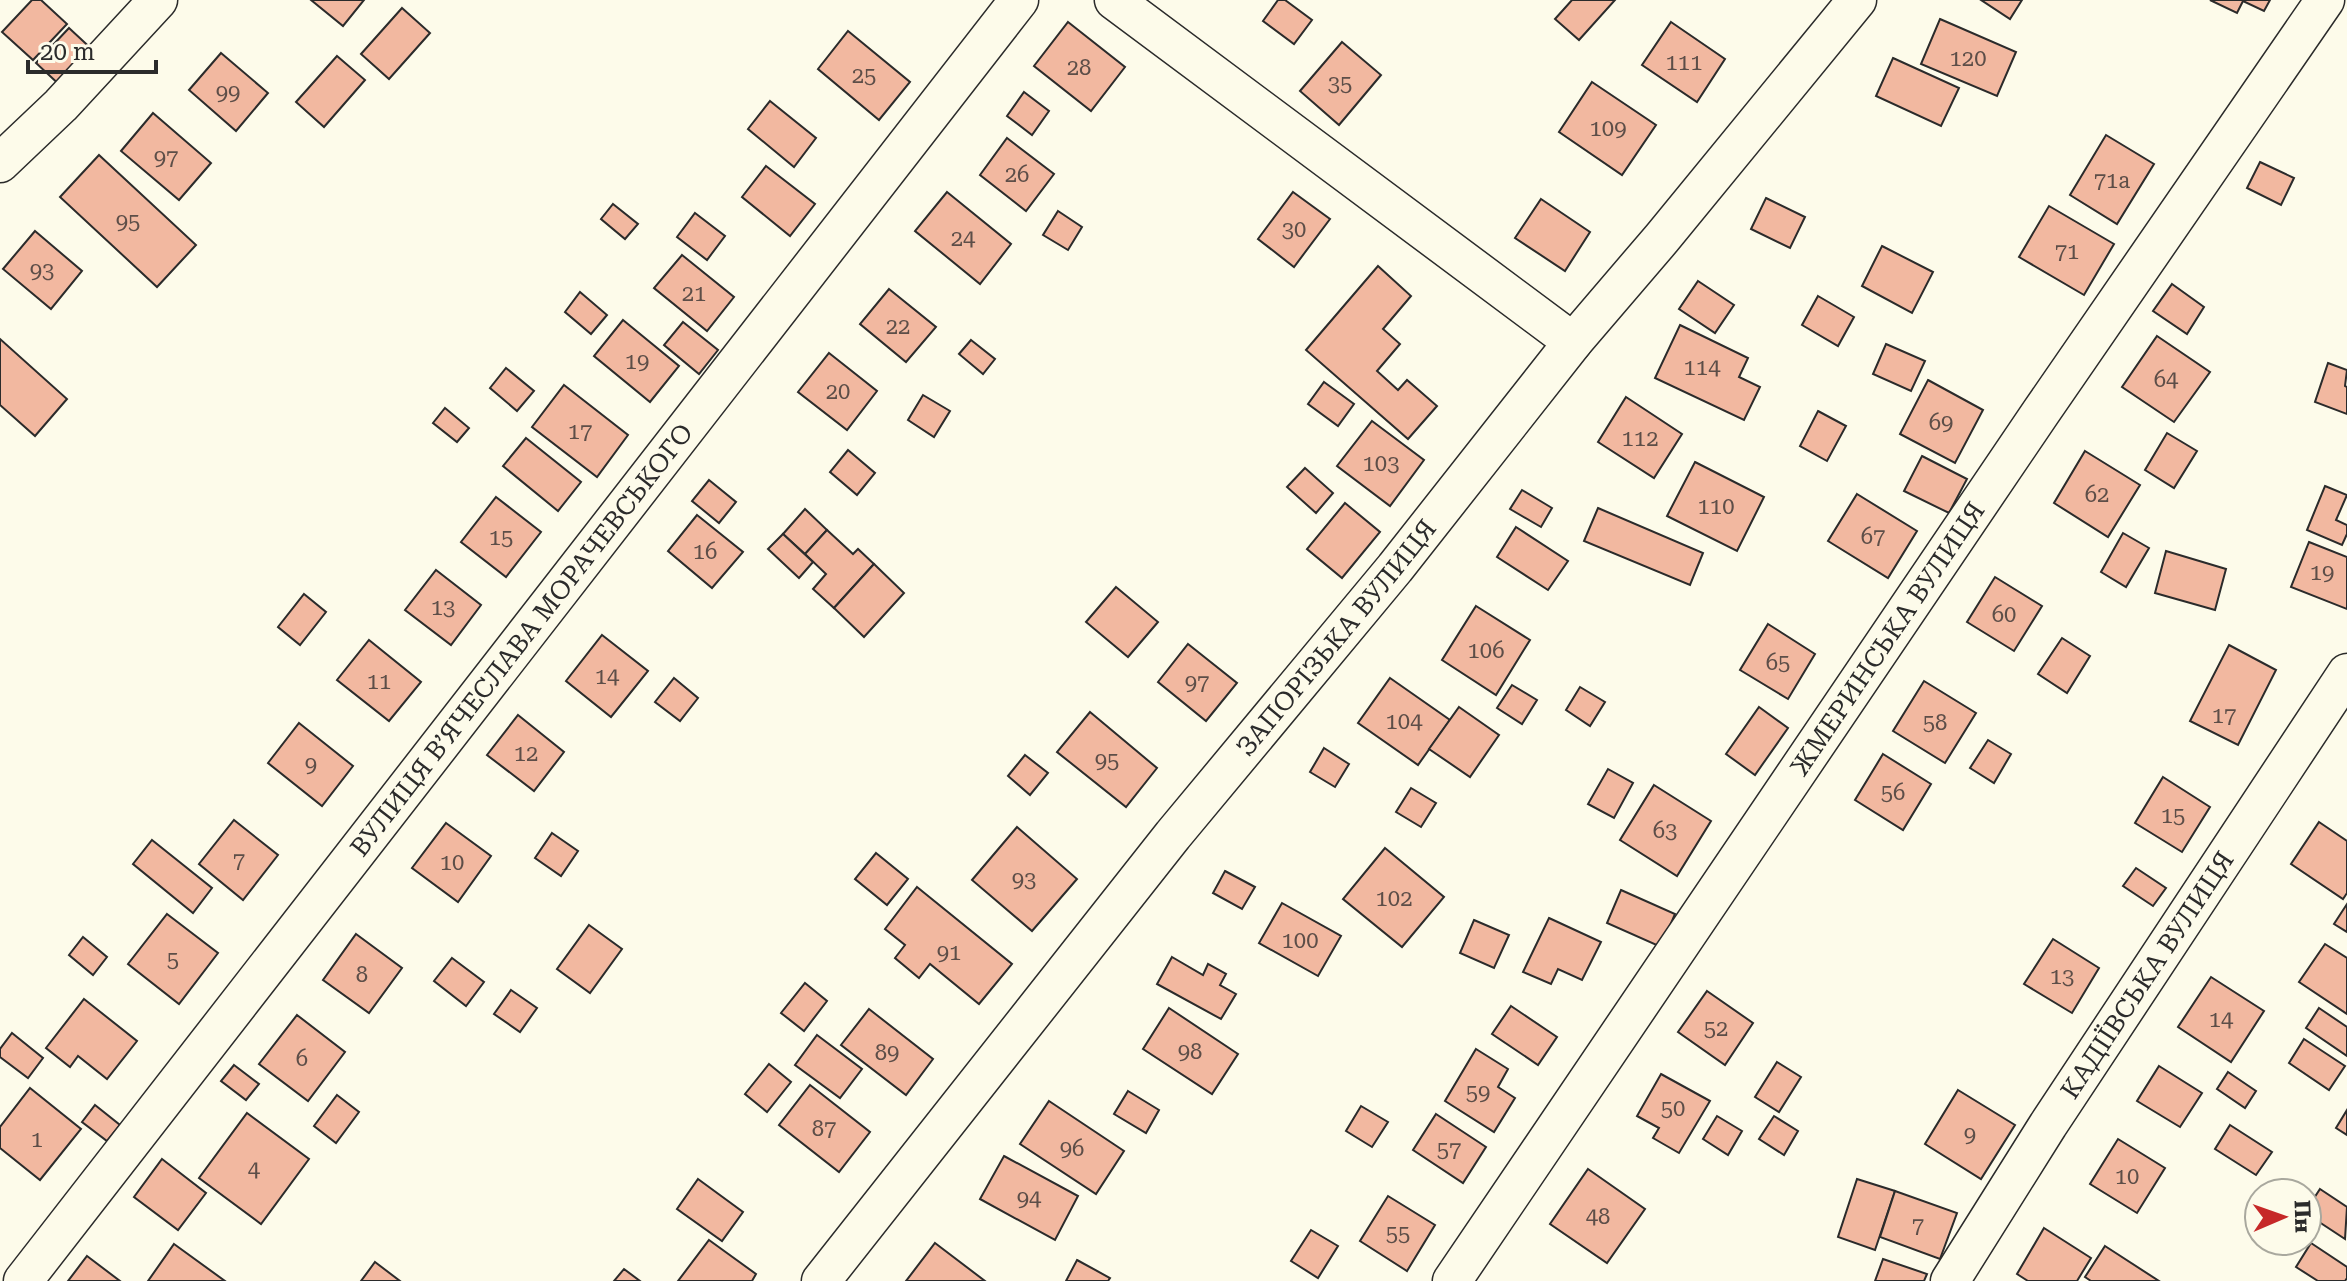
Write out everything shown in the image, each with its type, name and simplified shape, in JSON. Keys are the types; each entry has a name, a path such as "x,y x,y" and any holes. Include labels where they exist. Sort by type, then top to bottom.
{"street":[{"path":"0,163 61,105 158,0"},
{"name":"ВУЛИЦЯ В’ЯЧЕСЛАВА МОРАЧЕВСЬКОГО","path":"23,1281 1019,0"},
{"path":"1114,0 1573,342"},
{"name":"ЗАПОРІЗЬКА ВУЛИЦЯ","path":"821,1281 1173,835 1395,568 1573,342 1857,0"},
{"name":"ЖМЕРИНСЬКА ВУЛИЦЯ","path":"1452,1281 2049,399 2325,0"},
{"name":"КАДІЇВСЬКА ВУЛИЦЯ","path":"1950,1281 2048,1125 2347,673"}],"building":[{"path":"32,0 41,0 67,24 33,60 2,32"},
{"path":"311,0 364,0 343,26"},
{"path":"1278,0 1285,0 1312,20 1294,44 1263,21"},
{"path":"1572,0 1615,0 1579,40 1555,19"},
{"path":"1981,0 2022,0 2010,19"},
{"path":"2210,0 2270,0 2264,11 2243,1 2237,13"},
{"path":"402,8 430,33 389,79 361,54"},
{"path":"1940,19 2016,52 1997,96 1921,64"},
{"path":"1068,22 1125,67 1091,111 1034,66"},
{"path":"1671,22 1725,59 1697,102 1642,65"},
{"path":"69,28 96,53 63,88 36,63"},
{"path":"848,31 910,82 879,120 818,69"},
{"path":"1342,42 1381,75 1339,125 1300,91"},
{"path":"221,53 268,93 236,131 189,90"},
{"path":"337,56 365,80 324,127 296,102"},
{"path":"1893,58 1959,88 1941,126 1876,96"},
{"path":"1592,82 1656,125 1622,175 1559,132"},
{"path":"1024,92 1049,111 1032,135 1007,116"},
{"path":"770,101 816,138 794,167 748,129"},
{"path":"153,113 211,163 179,200 121,151"},
{"path":"2106,135 2154,164 2117,224 2070,195"},
{"path":"1007,138 1054,174 1026,211 980,175"},
{"path":"99,155 196,245 157,287 60,197"},
{"path":"2260,162 2294,178 2281,205 2247,188"},
{"path":"766,166 815,204 790,236 742,197"},
{"path":"947,192 1011,244 980,284 915,231"},
{"path":"1293,192 1330,219 1294,267 1258,239"},
{"path":"1766,198 1805,217 1790,248 1751,229"},
{"path":"1541,199 1590,232 1565,271 1515,238"},
{"path":"613,204 638,224 625,239 601,219"},
{"path":"2049,206 2114,244 2084,295 2019,257"},
{"path":"1058,211 1082,227 1068,250 1043,235"},
{"path":"695,213 725,236 707,260 677,237"},
{"path":"35,231 82,271 51,309 3,269"},
{"path":"1882,246 1933,272 1912,313 1862,286"},
{"path":"682,255 734,297 707,331 654,288"},
{"path":"1378,266 1411,296 1383,329 1400,344 1377,371 1398,390 1407,380 1437,406 1408,439 1306,350"},
{"path":"1698,281 1734,305 1715,333 1679,309"},
{"path":"2172,284 2204,307 2187,334 2153,311"},
{"path":"889,289 936,327 906,362 860,324"},
{"path":"580,292 607,315 591,334 565,312"},
{"path":"1818,296 1854,317 1838,346 1802,325"},
{"path":"623,320 679,366 650,402 594,356"},
{"path":"683,322 718,350 699,374 664,345"},
{"path":"1680,325 1748,358 1739,377 1760,387 1744,420 1655,378"},
{"path":"2157,336 2210,372 2174,422 2122,387"},
{"path":"0,339 67,399 35,436 0,405"},
{"path":"971,340 995,359 983,374 959,354"},
{"path":"1886,344 1925,361 1911,391 1873,374"},
{"path":"829,353 877,391 847,430 798,392"},
{"path":"2328,363 2347,370 2347,414 2315,402"},
{"path":"506,368 534,391 517,411 490,388"},
{"path":"1928,380 1983,410 1955,463 1900,434"},
{"path":"1324,382 1354,404 1338,426 1308,404"},
{"path":"564,385 628,435 597,477 532,427"},
{"path":"923,395 950,411 934,437 908,420"},
{"path":"1626,397 1682,434 1654,478 1598,442"},
{"path":"445,408 469,428 457,442 433,423"},
{"path":"1818,411 1846,426 1827,461 1800,446"},
{"path":"1372,421 1424,460 1390,506 1337,466"},
{"path":"2167,433 2197,451 2174,488 2145,470"},
{"path":"526,438 581,482 558,511 503,466"},
{"path":"848,450 875,473 857,495 830,472"},
{"path":"2085,451 2140,485 2108,537 2054,503"},
{"path":"1922,456 1967,479 1949,513 1904,491"},
{"path":"1695,462 1764,497 1737,551 1667,516"},
{"path":"1305,468 1333,493 1316,513 1287,487"},
{"path":"709,480 736,502 719,523 692,501"},
{"path":"2325,486 2347,495 2336,520 2347,525 2342,545 2307,530"},
{"path":"1522,490 1552,508 1541,527 1510,509"},
{"path":"1857,494 1917,531 1888,578 1828,541"},
{"path":"496,497 541,532 506,577 461,542"},
{"path":"1345,503 1380,532 1342,578 1307,549"},
{"path":"1598,508 1703,553 1690,585 1584,541"},
{"path":"805,509 827,530 805,554 783,534"},
{"path":"697,515 743,552 712,588 668,551"},
{"path":"1516,527 1568,561 1548,590 1497,557"},
{"path":"827,530 853,554 858,549 874,564 834,608 813,589 826,574 805,554"},
{"path":"2123,533 2149,548 2126,587 2101,572"},
{"path":"783,534 813,562 799,578 768,549"},
{"path":"2309,542 2347,557 2347,609 2291,587"},
{"path":"2166,551 2226,569 2215,610 2155,593"},
{"path":"874,564 904,593 864,637 834,608"},
{"path":"436,570 481,605 451,645 405,610"},
{"path":"1995,577 2042,606 2014,651 1967,622"},
{"path":"1116,587 1158,622 1128,657 1086,622"},
{"path":"304,594 326,612 300,645 278,627"},
{"path":"1476,606 1530,640 1496,695 1442,660"},
{"path":"1768,624 1815,654 1788,699 1740,670"},
{"path":"602,635 648,671 611,717 566,681"},
{"path":"2062,638 2090,656 2067,693 2038,674"},
{"path":"369,640 421,682 389,721 337,680"},
{"path":"1188,644 1237,683 1206,721 1158,682"},
{"path":"2229,645 2276,670 2238,745 2190,721"},
{"path":"674,678 698,698 680,721 655,702"},
{"path":"1390,678 1450,720 1418,765 1358,723"},
{"path":"1924,681 1976,713 1945,763 1893,731"},
{"path":"1512,685 1537,700 1522,724 1497,708"},
{"path":"1580,687 1605,702 1590,726 1566,710"},
{"path":"1459,707 1499,735 1470,777 1429,749"},
{"path":"1759,707 1788,728 1755,775 1726,754"},
{"path":"1090,712 1157,768 1126,807 1057,752"},
{"path":"518,715 564,752 534,791 487,755"},
{"path":"299,723 353,766 322,806 268,763"},
{"path":"1988,740 2011,754 1994,783 1970,768"},
{"path":"1324,748 1349,764 1335,787 1310,772"},
{"path":"1883,754 1931,784 1903,830 1855,800"},
{"path":"1025,755 1048,773 1030,795 1008,776"},
{"path":"1608,769 1633,783 1614,818 1588,804"},
{"path":"2163,777 2210,807 2182,852 2135,823"},
{"path":"1654,785 1711,821 1677,876 1620,840"},
{"path":"1411,788 1436,803 1421,827 1396,812"},
{"path":"234,820 278,855 243,900 199,864"},
{"path":"2319,822 2347,841 2347,893 2343,899 2291,864"},
{"path":"446,823 491,856 458,902 412,868"},
{"path":"1017,827 1077,879 1032,931 972,880"},
{"path":"552,833 578,851 561,876 535,858"},
{"path":"152,840 212,888 193,913 133,864"},
{"path":"1385,848 1444,897 1402,947 1343,899"},
{"path":"876,853 908,879 887,905 855,879"},
{"path":"2136,868 2166,888 2153,906 2123,886"},
{"path":"1225,871 1255,887 1242,909 1213,893"},
{"path":"917,887 1012,964 979,1004 930,964 919,978 895,958 905,945 885,929"},
{"path":"1621,890 1675,914 1661,947 1607,923"},
{"path":"1282,903 1341,936 1318,976 1259,943"},
{"path":"2347,904 2347,932 2334,924"},
{"path":"167,914 218,953 179,1004 128,964"},
{"path":"1549,918 1601,942 1582,980 1558,969 1551,984 1523,972"},
{"path":"1474,920 1509,935 1494,968 1460,953"},
{"path":"589,925 622,949 590,993 557,969"},
{"path":"356,934 402,968 369,1013 323,980"},
{"path":"83,937 107,957 93,975 69,955"},
{"path":"2053,939 2099,968 2072,1013 2024,984"},
{"path":"2325,944 2347,958 2347,1014 2299,982"},
{"path":"1172,957 1203,975 1208,964 1226,974 1220,985 1236,994 1221,1019 1157,984"},
{"path":"452,958 484,982 466,1006 434,981"},
{"path":"2211,977 2264,1011 2231,1062 2178,1027"},
{"path":"805,983 827,1001 804,1031 781,1013"},
{"path":"511,990 537,1008 520,1032 494,1014"},
{"path":"1707,991 1753,1023 1725,1065 1678,1032"},
{"path":"84,999 137,1041 107,1079 78,1056 70,1067 46,1048"},
{"path":"1511,1006 1557,1037 1538,1065 1492,1034"},
{"path":"1169,1008 1238,1054 1212,1094 1143,1049"},
{"path":"2319,1008 2347,1027 2347,1056 2306,1028"},
{"path":"869,1009 933,1059 906,1095 841,1045"},
{"path":"297,1015 345,1052 308,1101 259,1064"},
{"path":"12,1033 43,1058 28,1078 0,1057 0,1049"},
{"path":"817,1035 862,1069 840,1098 795,1065"},
{"path":"2304,1039 2345,1066 2329,1090 2289,1063"},
{"path":"1476,1049 1508,1069 1498,1087 1515,1098 1494,1132 1445,1101"},
{"path":"1777,1062 1801,1077 1779,1112 1755,1097"},
{"path":"769,1064 791,1082 767,1112 745,1094"},
{"path":"234,1065 259,1084 246,1100 221,1081"},
{"path":"2159,1066 2202,1093 2180,1127 2137,1101"},
{"path":"2228,1072 2256,1091 2245,1108 2217,1089"},
{"path":"1661,1074 1710,1101 1679,1153 1653,1138 1659,1128 1637,1116"},
{"path":"810,1085 870,1132 839,1172 779,1125"},
{"path":"30,1088 81,1129 40,1180 0,1148 0,1127"},
{"path":"1958,1090 2015,1125 1981,1179 1925,1144"},
{"path":"1128,1091 1159,1110 1146,1133 1114,1114"},
{"path":"337,1095 359,1112 336,1143 314,1126"},
{"path":"1049,1101 1124,1151 1096,1194 1020,1144"},
{"path":"95,1105 120,1125 107,1141 82,1122"},
{"path":"1361,1106 1388,1122 1372,1147 1346,1131"},
{"path":"2347,1110 2347,1135 2336,1128"},
{"path":"247,1113 309,1159 261,1224 199,1178"},
{"path":"1436,1114 1486,1147 1463,1183 1413,1150"},
{"path":"1717,1116 1742,1131 1728,1155 1703,1139"},
{"path":"1774,1116 1798,1131 1784,1155 1759,1139"},
{"path":"2230,1125 2272,1152 2256,1175 2215,1149"},
{"path":"2118,1139 2165,1168 2137,1213 2090,1184"},
{"path":"1004,1156 1078,1196 1055,1240 980,1199"},
{"path":"162,1159 206,1193 178,1230 134,1197"},
{"path":"1588,1169 1645,1209 1607,1263 1550,1224"},
{"path":"698,1179 743,1212 722,1241 677,1209"},
{"path":"1857,1179 1895,1191 1875,1250 1838,1237"},
{"path":"1895,1191 1957,1213 1940,1259 1880,1237"},
{"path":"2323,1191 2347,1207 2345,1239 2323,1225"},
{"path":"1388,1196 1435,1225 1407,1271 1360,1241"},
{"path":"2044,1228 2091,1258 2077,1281 2028,1281 2017,1274"},
{"path":"1311,1230 1338,1246 1318,1278 1291,1261"},
{"path":"709,1240 756,1274 752,1281 678,1281"},
{"path":"935,1243 985,1281 906,1281"},
{"path":"174,1244 225,1281 148,1281"},
{"path":"2105,1246 2159,1281 2091,1281 2085,1277"},
{"path":"2323,1251 2347,1267 2347,1278 2345,1281 2318,1281 2296,1267 2302,1257 2323,1257"},
{"path":"87,1256 120,1281 68,1281"},
{"path":"1883,1259 1927,1274 1924,1281 1875,1281"},
{"path":"1077,1260 1110,1278 1108,1281 1066,1281"},
{"path":"375,1262 400,1281 361,1281"},
{"path":"624,1269 640,1281 614,1281"}]}
